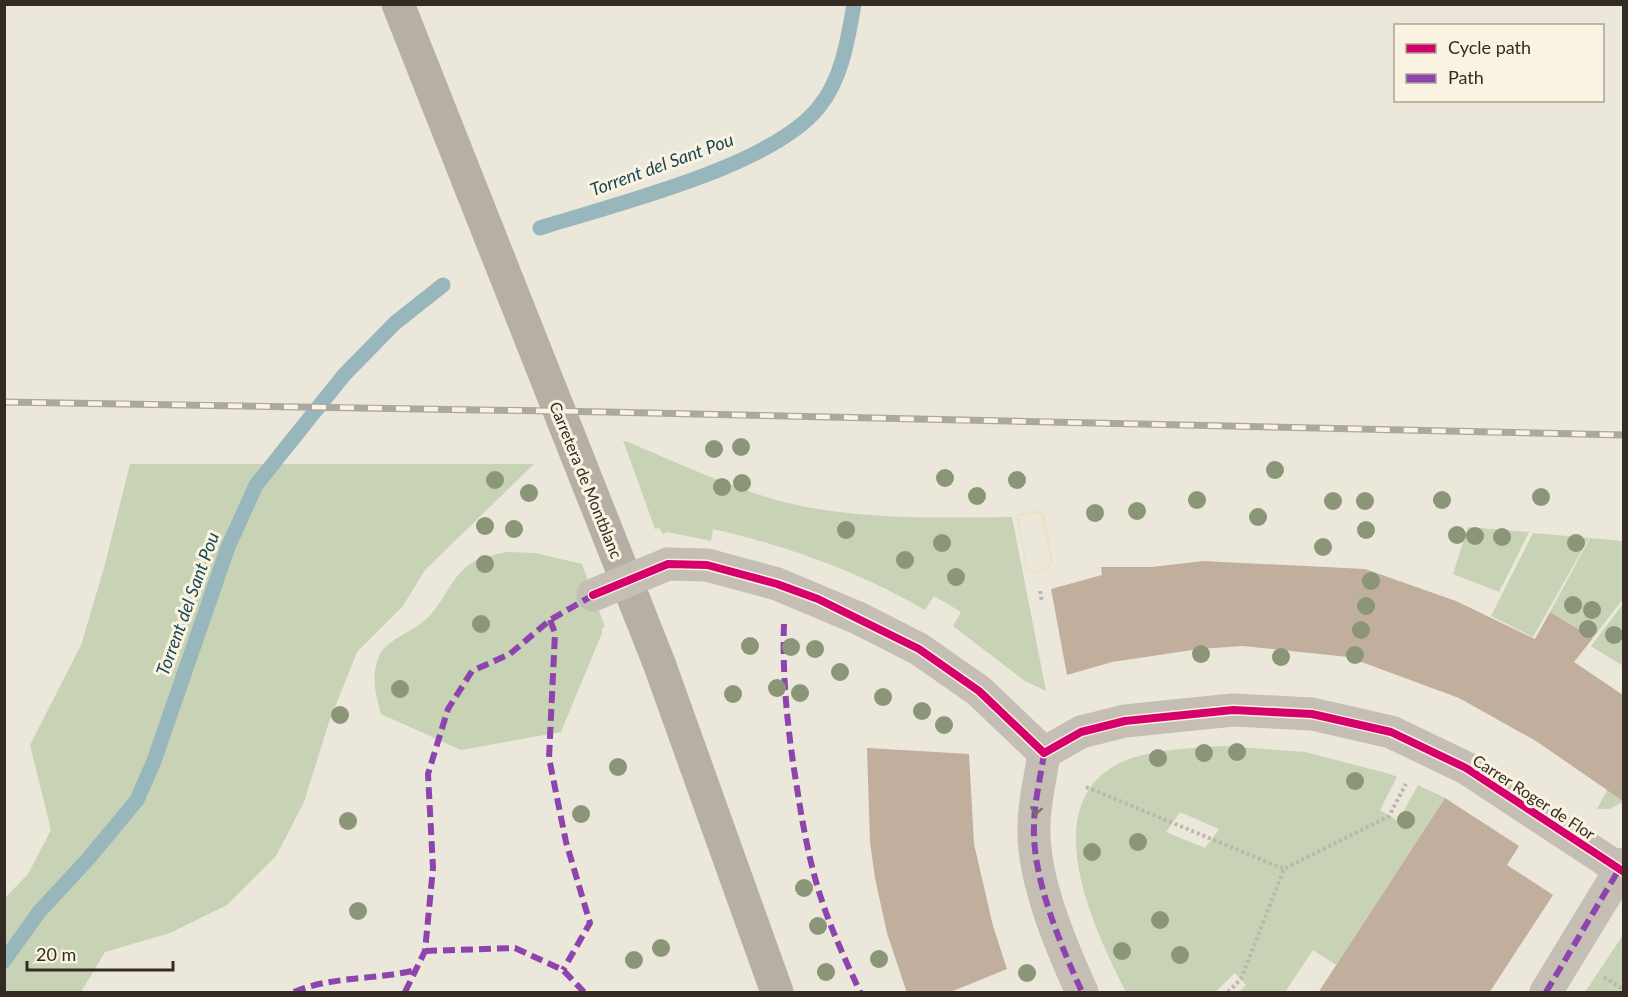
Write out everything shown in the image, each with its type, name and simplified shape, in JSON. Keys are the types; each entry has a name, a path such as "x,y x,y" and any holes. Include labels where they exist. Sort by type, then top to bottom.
{"main road":[{"name":"Carretera de Montblanc","path":"398,4 658,663 777,993"}],"street":[{"path":"593,595 668,564 707,565 777,584 858,618 919,649 979,691 1044,753 1034,826 1041,880 1062,948 1082,993"},
{"name":"Carrer Roger de Flor","path":"1044,753 1081,732 1125,721 1233,710 1312,714 1391,732 1466,768 1622,868"},
{"path":"1546,993 1622,868"}],"path":[{"path":"1040,591 1042,602"},
{"path":"1228,993 1241,979 1284,870 1389,816 1407,782"},
{"path":"1086,787 1284,870"},
{"path":"1598,972 1623,990"}],"green space":[{"path":"623,440 754,493 817,509 882,516 1012,517 1046,691 1025,681 953,626 961,612 934,596 925,610 849,572 768,543 713,529 711,541 668,532 663,534 659,528 655,529"},
{"path":"130,464 534,464 425,570 403,606 357,652 329,722 304,802 276,856 227,905 170,933 105,952 81,992 5,992 5,898 28,874 51,830 30,745 81,645 104,568"},
{"path":"1468,527 1529,532 1499,592 1453,574"},
{"path":"1533,533 1589,538 1533,637 1491,616"},
{"path":"1590,538 1623,541 1623,599 1593,638 1550,612"},
{"path":"506,552 535,553 582,564 605,627 602,628 602,633 561,732 461,750 381,714 375,680 376,666 381,652 431,614 453,581 466,567 482,558"},
{"path":"1623,604 1623,666 1591,646"},
{"path":"1223,746 1305,752 1397,777 1380,810 1398,821 1418,785 1445,798 1336,965 1313,950 1285,992 1239,992 1246,985 1235,973 1215,992 1126,992 1099,934 1086,899 1078,864 1076,831 1083,801 1101,776 1132,758 1165,751","holes":["1180,812 1219,829 1205,848 1166,832"]},
{"path":"1623,772 1623,802 1609,809 1597,809 1608,789 1610,790"},
{"path":"1623,935 1623,992 1585,992"}],"shaded area":[{"path":"1039,510 1045,515 1053,563 1048,570 1034,573 1026,571 1016,514","holes":["1040,513 1051,562 1044,570 1031,571 1028,568 1019,516"]}],"building":[{"path":"1203,561 1365,569 1456,601 1535,639 1550,612 1593,638 1574,662 1623,695 1623,801 1536,741 1459,698 1348,657 1243,646 1199,649 1112,662 1067,675 1051,589 1102,575 1101,567 1152,567"},
{"path":"867,748 969,754 974,844 993,926 1007,969 948,993 907,993 887,933 875,878 870,842"},
{"path":"1445,798 1519,846 1507,865 1553,895 1489,993 1318,993"}],"waterway":[{"name":"Torrent del Sant Pou","path":"540,228 690,181 766,148 796,128 819,107 833,84 843,58 854,4"},
{"name":"Torrent del Sant Pou","path":"4,961 39,912 88,859 137,800 154,761 228,547 256,485 344,375 395,323 443,285"}],"railway":[{"path":"4,402 606,412 1624,435"}],"marked path":[{"path":"405,992 425,951 433,868 428,774 448,709 472,671 510,654 550,620 597,593"},
{"path":"550,620 555,633 549,758 566,842 590,923 563,970"},
{"path":"784,624 788,726 807,846 827,915 860,992"},
{"path":"1044,753 1034,817 1038,867 1049,911 1082,992"},
{"path":"1546,992 1621,866"},
{"path":"425,951 515,948 563,970 584,992"},
{"path":"294,992 323,983 416,970"}],"cycle path":[{"path":"593,595 668,564 707,565 777,584 818,599 919,649 979,691 1044,753 1081,732 1125,721 1233,710 1312,714 1391,732 1466,768 1624,872"}]}
